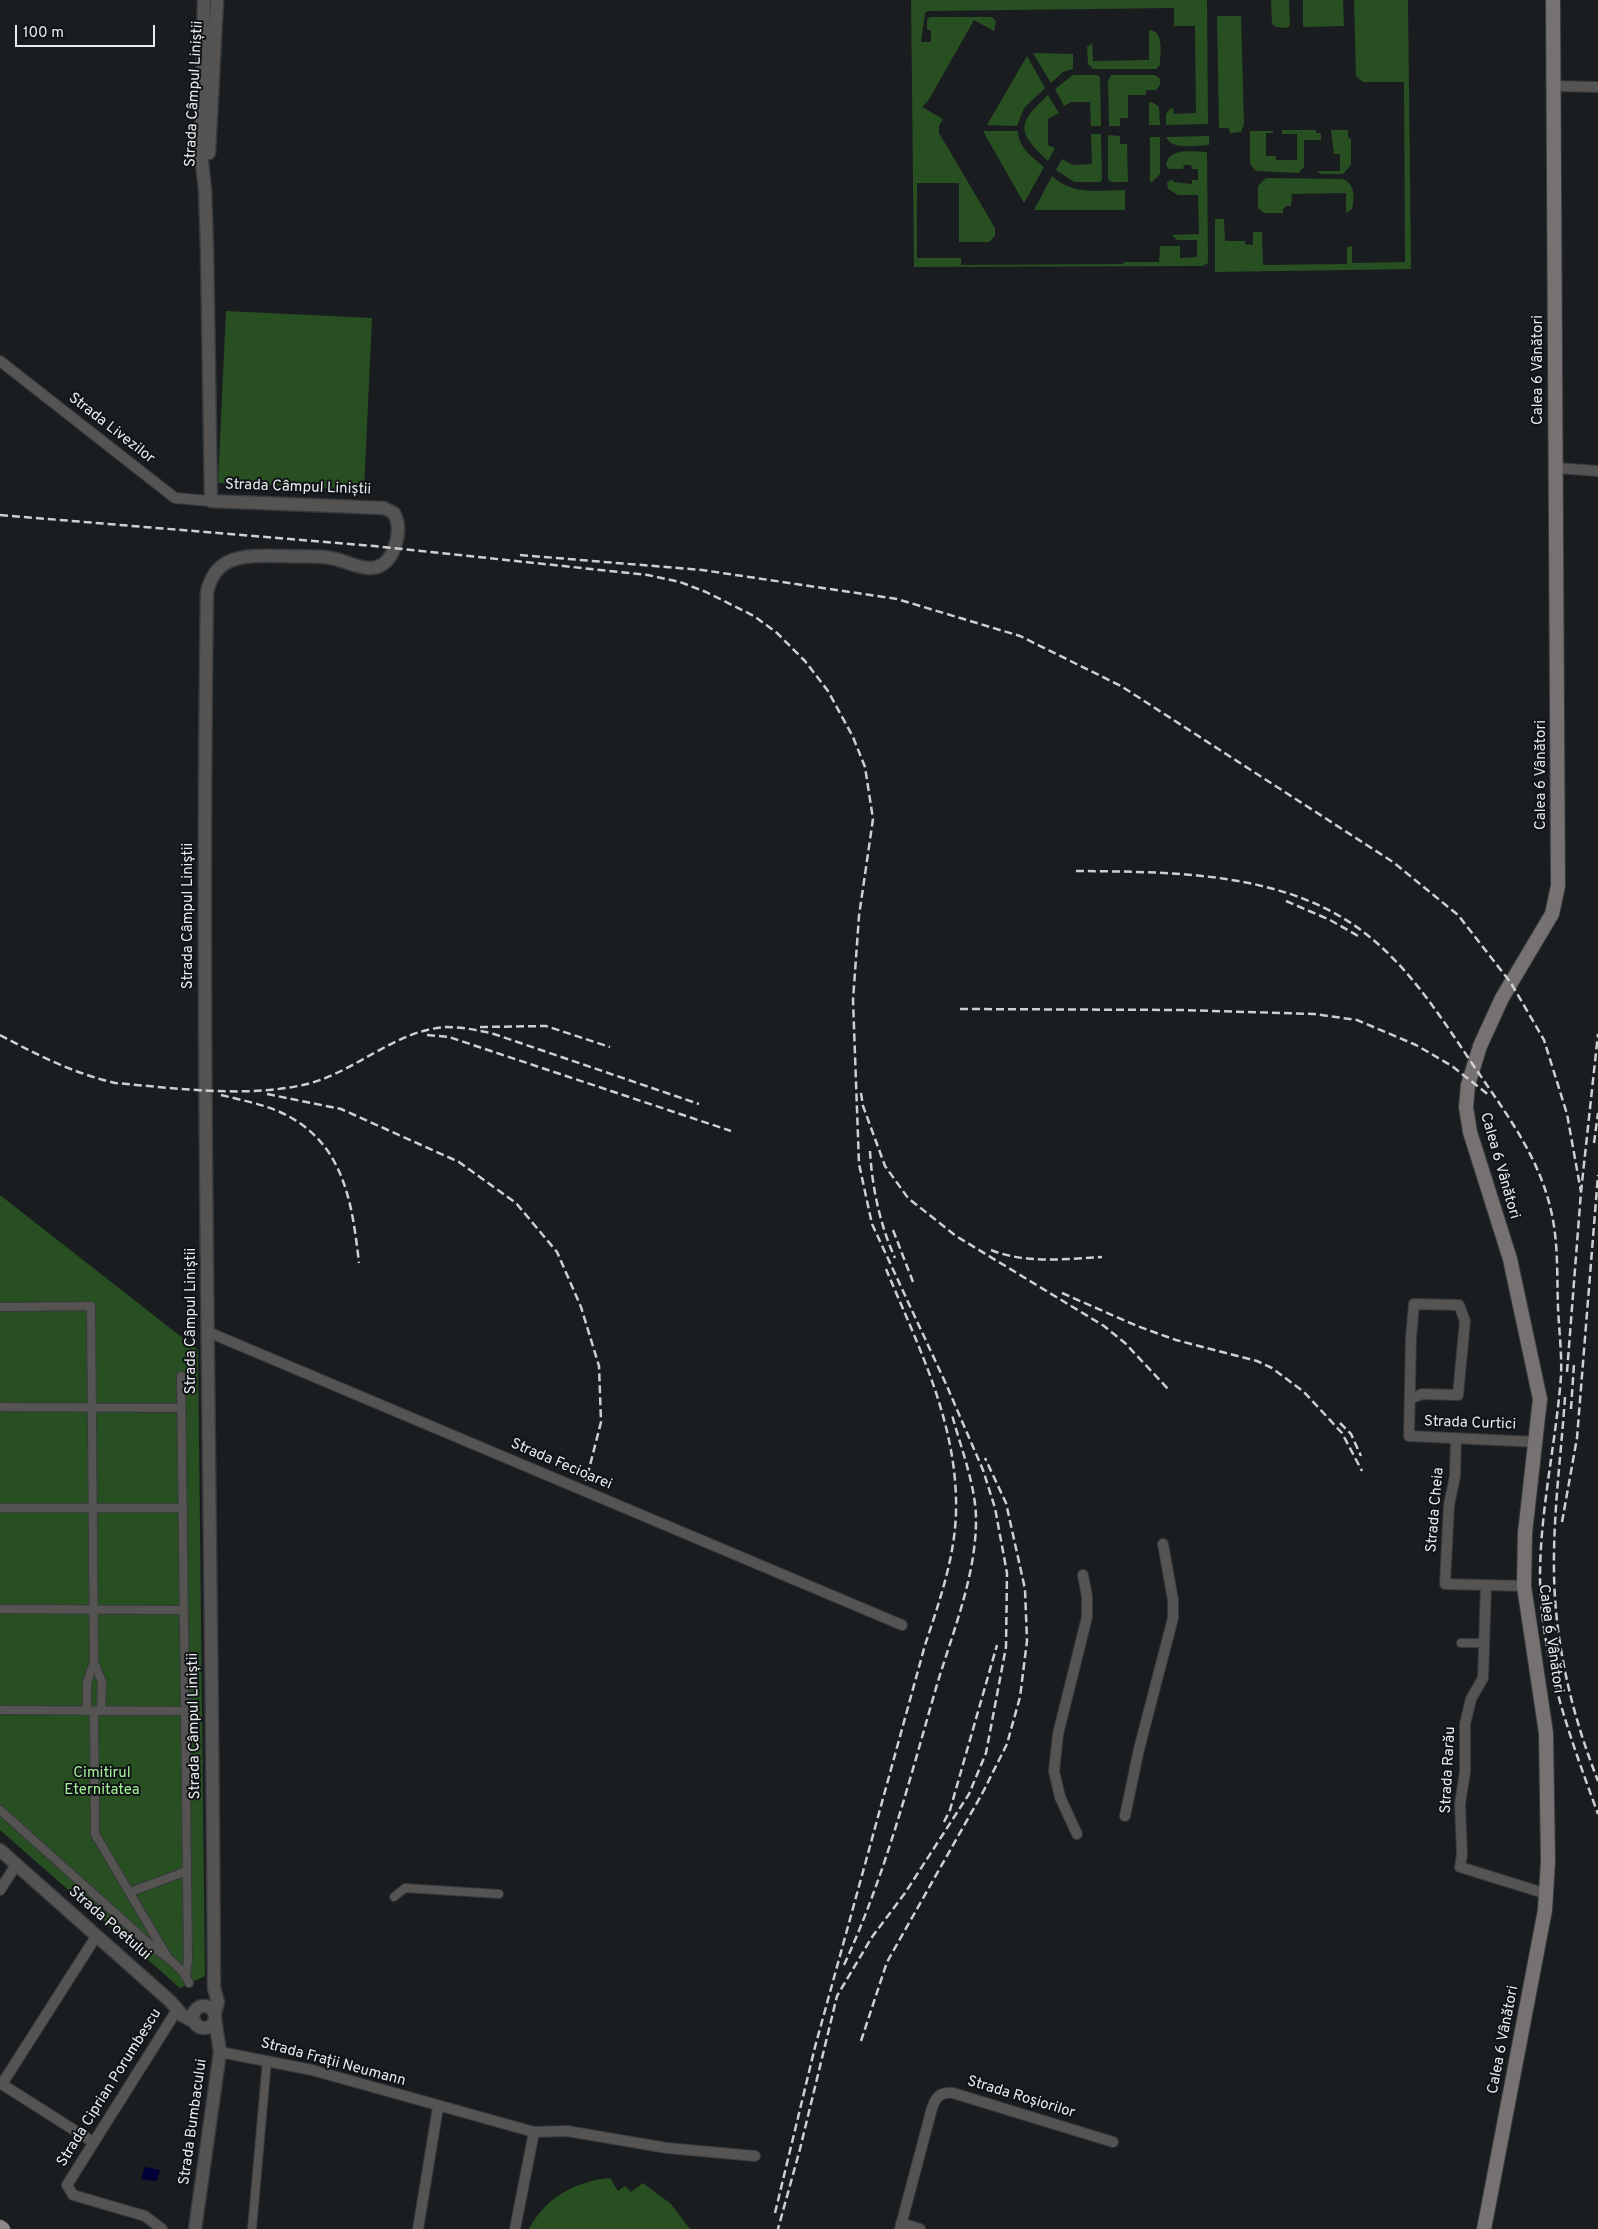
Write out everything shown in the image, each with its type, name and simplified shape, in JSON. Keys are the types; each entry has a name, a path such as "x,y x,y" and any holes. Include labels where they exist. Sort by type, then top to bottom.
{"main road":[{"name":"Calea 6 Vânători","path":"1484,2229 1547,1894 1546,1733 1524,1586 1525,1532 1540,1399 1506,1246 1470,1132 1466,1099 1474,1065 1493,1018 1547,924 1557,898 1553,0"}],"street":[{"name":"Strada Câmpul Liniștii","path":"204,0 201,153 205,190"},
{"name":"Strada Câmpul Liniștii","path":"217,0 205,190 211,501 384,508 394,512 398,528 396,544 390,557 379,566 364,567 327,557 242,557 220,566 212,574 207,592 205,724 208,1332 214,1988 218,2002 215,2016 220,2051"},
{"path":"1553,86 1598,87"},
{"name":"Strada Livezilor","path":"0,361 175,498 211,501"},
{"path":"1556,468 1598,471"},
{"name":"Strada Curtici","path":"1410,1399 1422,1394 1458,1395 1465,1321 1459,1304 1414,1304 1410,1399 1409,1436 1536,1442"},
{"path":"0,1307 91,1306 94,1662 86,1683 94,1711 95,1834 168,1958"},
{"name":"Strada Fecioarei","path":"208,1332 902,1625"},
{"path":"181,1376 186,1711 188,1960 186,1975"},
{"path":"0,1407 181,1408"},
{"name":"Strada Cheia","path":"1456,1439 1455,1476 1449,1506 1445,1584 1486,1586"},
{"path":"0,1508 183,1508"},
{"path":"1125,1816 1133,1775 1173,1618 1173,1600 1163,1544"},
{"path":"1077,1834 1060,1797 1054,1771 1058,1734 1087,1617 1087,1597 1082,1575"},
{"path":"1486,1586 1524,1586"},
{"name":"Strada Rarău","path":"1486,1586 1483,1678 1471,1700 1466,1724 1465,1772 1460,1804 1462,1856 1460,1867 1547,1894"},
{"path":"0,1609 184,1610"},
{"path":"1461,1643 1484,1644"},
{"path":"94,1662 102,1682 94,1711"},
{"path":"0,1710 186,1711"},
{"path":"0,1810 154,1948 168,1958 186,1975 189,1983"},
{"name":"Strada Poetului","path":"0,1850 173,2005 197,2024"},
{"path":"0,1890 16,1865"},
{"path":"130,1892 187,1871"},
{"path":"394,1898 406,1888 499,1894"},
{"path":"93,2142 1,2084 96,1935"},
{"name":"Strada Câmpul Liniștii","path":"201,2007 214,1988"},
{"path":"173,2005 201,2007 212,2008 215,2016 208,2027 197,2024 194,2014 201,2007"},
{"name":"Strada Ciprian Porumbescu","path":"162,2229 145,2216 73,2195 68,2187 68,2181 173,2005"},
{"name":"Strada Bumbacului","path":"196,2229 220,2051 197,2024"},
{"name":"Strada Frații Neumann","path":"220,2051 312,2070 438,2107 534,2132 567,2131 667,2148 755,2156"},
{"path":"252,2229 267,2060"},
{"name":"Strada Roșiorilor","path":"900,2226 932,2108 938,2096 942,2094 953,2093 1113,2142"},
{"path":"418,2229 438,2107"},
{"path":"515,2229 534,2132"},
{"path":"900,2226 920,2229"}],"green space":[{"path":"911,0 1207,0 1208,124 1166,125 1166,114 1170,109 1173,108 1174,114 1196,113 1195,26 1174,26 1174,8 928,11 925,13 921,42 931,42 931,30 927,30 927,19 930,17 992,17 996,21 994,31 974,20 928,101 922,107 943,119 939,126 939,133 995,228 995,236 989,242 959,242 959,183 917,183 917,258 961,258 961,265 1123,264 1124,262 1159,262 1160,246 1180,246 1180,258 1197,257 1197,240 1177,240 1172,235 1199,234 1198,195 1178,195 1168,189 1167,182 1173,179 1173,182 1192,184 1192,180 1198,180 1198,169 1192,169 1191,165 1184,165 1183,169 1169,169 1166,165 1172,155 1189,151 1207,152 1208,263 1203,266 914,267"},
{"path":"1271,0 1289,0 1290,25 1287,28 1276,27 1272,24"},
{"path":"1303,0 1343,0 1344,26 1303,27"},
{"path":"1354,0 1408,0 1411,269 1215,272 1215,219 1224,219 1225,241 1245,241 1245,244 1253,245 1253,232 1262,232 1263,265 1347,264 1347,247 1352,246 1352,263 1405,262 1404,82 1363,82 1356,76"},
{"path":"1217,16 1241,16 1244,124 1241,132 1230,133 1229,128 1219,128"},
{"path":"1149,30 1157,34 1160,39 1160,65 1156,69 1093,69 1088,64 1087,47 1092,43 1093,61 1149,60"},
{"path":"1033,53 1073,54 1073,69 1063,72 1051,83"},
{"path":"1027,56 1045,88 1024,108 1017,126 987,125"},
{"path":"1073,75 1097,75 1100,77 1101,126 1091,126 1090,102 1071,102 1064,106 1055,89"},
{"path":"1111,75 1155,75 1160,79 1160,85 1156,90 1146,90 1146,95 1128,95 1128,118 1120,118 1120,126 1109,126 1108,81"},
{"path":"1048,95 1059,113 1048,119 1048,145 1055,148 1048,161 1030,142 1024,128 1030,113"},
{"path":"1149,102 1159,107 1160,125 1149,125"},
{"path":"1282,130 1316,130 1316,133 1321,133 1321,140 1304,140 1304,167 1299,173 1256,171 1250,164 1250,131 1273,131 1273,133 1266,133 1266,156 1276,156 1276,160 1297,160 1297,134 1282,134"},
{"path":"1331,130 1348,130 1348,137 1351,139 1351,165 1343,174 1321,174 1317,171 1340,171 1340,154 1334,154"},
{"path":"983,131 1018,131 1023,147 1044,167 1024,203"},
{"path":"1091,134 1101,134 1102,180 1100,182 1074,182 1056,170 1062,159 1073,165 1092,164"},
{"path":"1108,135 1120,136 1120,144 1127,144 1128,182 1111,182 1108,179"},
{"path":"1209,136 1209,145 1191,146 1179,146 1169,141 1166,137"},
{"path":"1150,137 1160,137 1160,174 1152,182 1150,182"},
{"path":"1052,176 1068,187 1077,189 1096,191 1125,190 1125,210 1034,210"},
{"path":"1266,178 1342,179 1352,187 1354,200 1352,209 1346,213 1346,193 1292,194 1291,206 1286,206 1283,209 1283,213 1264,213 1258,208 1258,186"},
{"path":"226,311 372,318 364,490 218,483"},
{"name":"Cimitirul Eternitatea","path":"0,1195 198,1350 205,1976 180,1988 0,1830"},
{"path":"610,2178 618,2191 625,2186 631,2192 643,2183 671,2204 690,2229 529,2229 544,2208 563,2193 585,2183"}],"shaded area":[{"path":"145,2167 160,2170 157,2181 141,2179"}],"railway":[{"path":"0,515 374,546 648,575 680,582 706,592 754,616 777,633 805,661 828,691 853,737 865,767 873,819 859,916 853,1000 859,1164 872,1224 946,1384 983,1470 995,1508 1007,1573 1006,1647 986,1753 969,1794 905,1893 872,1937 837,1996 800,2149 778,2229"},
{"path":"520,555 702,570 897,599 1020,636 1121,686 1393,862 1458,915 1511,983 1544,1040 1567,1114 1581,1192"},
{"path":"1076,871 1153,872 1231,880 1269,888 1305,899 1339,916 1371,938 1417,985 1443,1020 1516,1128 1526,1146 1543,1184 1554,1226 1561,1359 1559,1401 1545,1502 1541,1552 1542,1608 1551,1668 1559,1698 1598,1814"},
{"path":"1286,901 1330,920 1360,937"},
{"path":"960,1009 1181,1010 1314,1014 1357,1020 1416,1045 1452,1066 1490,1096"},
{"path":"480,1027 546,1026 610,1047"},
{"path":"0,1035 56,1063 115,1083 209,1091 256,1091 303,1085 322,1079 340,1072 391,1044 427,1030 446,1027 469,1029 491,1033 699,1104"},
{"path":"1567,1372 1581,1192 1598,1034"},
{"path":"427,1035 449,1037 731,1131"},
{"path":"861,1093 863,1106 885,1166 908,1198 956,1236 1104,1326 1125,1343 1169,1390"},
{"path":"267,1094 341,1109 459,1162 516,1203 557,1252 581,1307 599,1366 601,1422 586,1481"},
{"path":"221,1095 259,1104 280,1112 301,1124 318,1139 331,1156 341,1175 348,1196 359,1263"},
{"path":"1594,1143 1598,1113"},
{"path":"870,1151 878,1206 895,1258"},
{"path":"1562,1522 1577,1438 1598,1175"},
{"path":"893,1230 913,1282"},
{"path":"991,1250 1018,1257 1046,1260 1102,1257"},
{"path":"775,2213 815,2047 925,1645 945,1580 955,1529 955,1480 951,1448 943,1417 923,1357 886,1269"},
{"path":"1062,1293 1137,1326 1176,1340 1257,1361 1272,1368 1304,1392 1342,1433 1362,1471"},
{"path":"1571,1409 1574,1364"},
{"path":"1565,1397 1555,1529 1555,1600 1562,1653 1573,1705 1598,1781"},
{"path":"844,1965 859,1931 884,1863 962,1606 972,1565 976,1510 968,1469 952,1415"},
{"path":"1340,1423 1351,1434 1361,1456"},
{"path":"861,2041 887,1962 983,1792 1007,1744 1020,1697 1027,1641 1025,1589 1006,1503 985,1458"},
{"path":"944,1822 950,1810 997,1645"}]}
